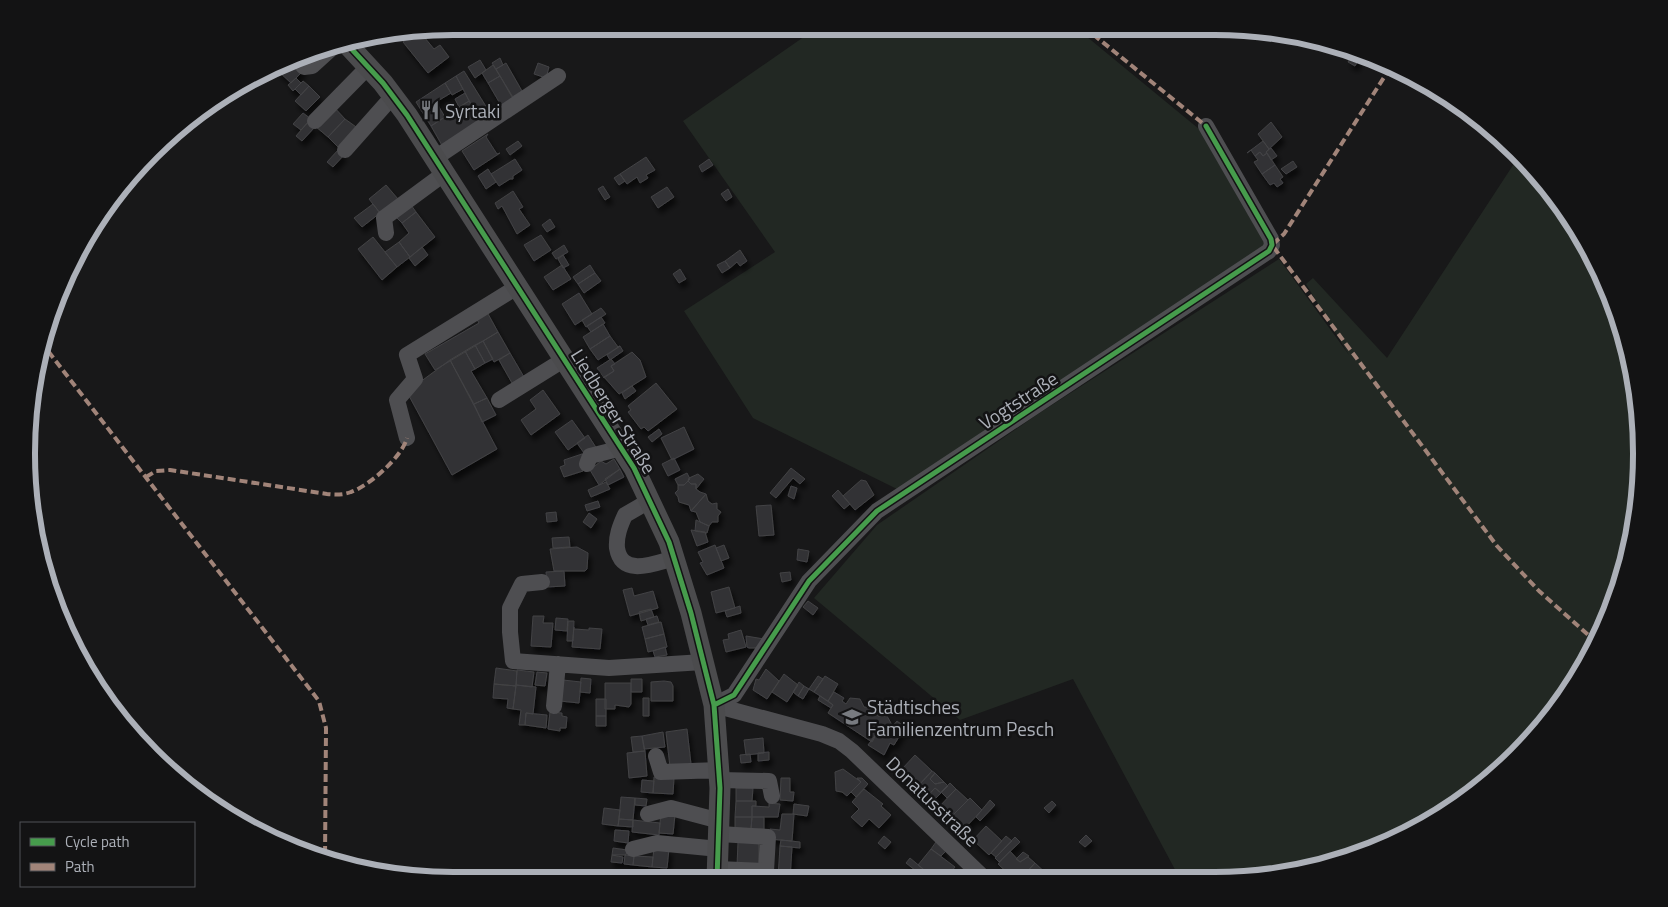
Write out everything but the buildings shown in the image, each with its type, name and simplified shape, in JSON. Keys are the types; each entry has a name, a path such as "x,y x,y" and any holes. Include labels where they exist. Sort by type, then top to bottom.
{"main road":[{"name":"Liedberger Straße","path":"350,48 393,96 440,165 622,448 651,500 675,558 714,705 720,775 719,851"}],"street":[{"path":"301,64 304,67 312,66 323,56"},
{"path":"313,117 366,64"},
{"path":"386,233 384,218 440,165 558,76"},
{"path":"345,150 393,96"},
{"name":"Vogtstraße","path":"714,705 734,695 809,580 877,511 1269,252 1272,245 1271,239 1206,126"},
{"path":"407,438 397,400 415,379 407,356 517,287"},
{"path":"499,400 565,359"},
{"path":"587,464 590,456 622,448"},
{"path":"651,500 625,515 616,541 618,556 624,564 632,567 675,558"},
{"path":"542,582 522,584 510,608 513,661 621,668 703,662"},
{"path":"554,706 558,664"},
{"name":"Donatusstraße","path":"714,705 822,734 839,741 974,872"},
{"path":"656,756 661,772 720,775 769,781 772,796"},
{"path":"648,814 671,808 719,851"},
{"path":"633,849 657,843 719,851"}],"shaded area":[{"path":"807,35 1085,35 1199,129 1266,246 897,489 753,418 684,311 775,252 683,121"},
{"path":"1515,163 1547,199 1562,221 1590,268 1601,293 1619,345 1625,372 1632,426 1633,454 1629,508 1619,562 1611,588 1590,639 1562,686 1529,729 1469,786 1424,816 1375,840 1323,858 1296,864 1242,871 1176,872 1073,679 960,720 814,598 877,525 1038,414 1279,259 1349,355 1306,284 1313,278 1387,358"}],"marked path":[{"path":"1094,35 1206,126"},
{"path":"1387,72 1284,234 1272,245 1497,546 1539,591 1591,637"},
{"path":"48,351 319,701 326,728 325,852"},
{"path":"146,477 156,471 170,470 336,495 351,492 367,484 399,454 407,438"}],"cycle path":[{"path":"350,48 383,83 407,115 634,468 669,542 691,613 714,705 720,788 717,872"},
{"path":"714,705 734,695 809,581 877,511 1269,251 1272,245 1271,239 1206,126"}],"place":[{"name":"Syrtaki","path":"430,110"},
{"name":"Städtisches Familienzentrum Pesch","path":"852,717"}]}
